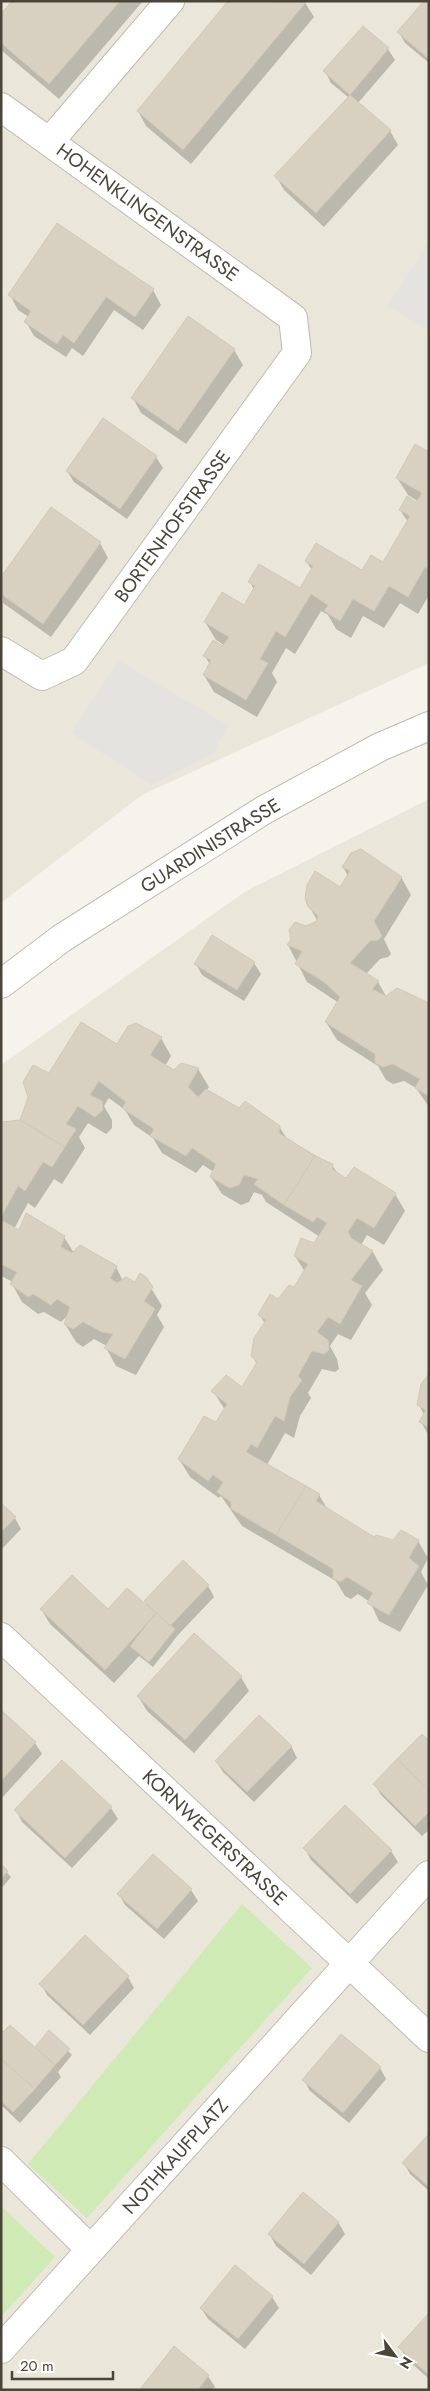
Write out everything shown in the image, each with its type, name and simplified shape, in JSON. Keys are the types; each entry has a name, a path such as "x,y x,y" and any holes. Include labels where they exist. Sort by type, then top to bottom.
{"street":[{"path":"50,141 170,1"},
{"name":"HOHENKLINGENSTRASSE","path":"1,106 294,318"},
{"name":"BORTENHOFSTRASSE","path":"1,651 42,676 74,661 298,353 294,318"},
{"name":"GUARDINISTRASSE","path":"1,984 62,938 264,810 380,747 429,726"},
{"name":"KORNWEGERSTRASSE","path":"1,1637 429,2038"},
{"name":"NOTHKAUFPLATZ","path":"1,2349 90,2248 350,1964 429,1874"},
{"path":"1,2160 90,2248"}],"shaded area":[{"path":"1,1 429,1 429,663 142,795 1,903"},
{"path":"429,240 429,331 388,306"},
{"path":"119,661 228,725 214,753 151,785 71,733"},
{"path":"429,799 429,2390 1,2390 1,1065 246,891"}],"green space":[{"path":"242,1904 312,1968 87,2218 28,2164"},
{"path":"1,2206 55,2257 1,2317"}],"building":[{"path":"12,1 120,1 49,84 1,43 1,14"},
{"path":"228,1 306,2 183,150 137,111"},
{"path":"424,1 429,1 429,59 397,32"},
{"path":"363,26 389,48 350,95 323,71"},
{"path":"350,95 391,130 316,213 274,176"},
{"path":"57,223 154,289 135,317 106,297 74,343 63,335 57,344 24,322 31,311 8,295"},
{"path":"188,316 235,349 178,431 131,398"},
{"path":"103,418 157,456 120,509 66,471"},
{"path":"415,444 429,452 429,569 425,567 408,597 389,586 374,611 353,599 340,621 324,611 328,605 311,594 285,637 276,631 260,659 268,663 246,700 203,675 211,660 203,656 213,640 223,646 229,637 204,622 222,592 244,605 255,586 248,582 259,564 300,588 313,566 305,561 316,543 362,570 371,555 383,562 410,516 399,510 407,496 416,502 422,493 396,478"},
{"path":"51,507 101,542 43,624 1,594 1,577"},
{"path":"361,849 402,877 374,921 382,936 378,940 370,941 350,963 379,981 372,989 386,996 397,988 429,1003 429,1096 415,1088 420,1079 393,1064 383,1067 375,1063 375,1054 325,1022 340,997 324,982 295,964 302,951 287,945 291,939 289,930 295,922 306,926 317,921 318,916 308,907 305,898 307,885 315,871 340,887 350,871 342,867 351,853"},
{"path":"212,935 255,962 237,990 194,964"},
{"path":"81,1022 117,1044 128,1026 136,1023 162,1037 150,1055 174,1070 181,1063 199,1068 188,1087 198,1097 206,1089 239,1108 245,1101 280,1126 279,1133 315,1156 284,1205 254,1184 258,1179 244,1175 239,1185 230,1188 210,1177 216,1164 192,1148 186,1156 150,1136 154,1129 122,1108 126,1102 99,1081 90,1095 102,1101 103,1110 95,1117 78,1106 66,1124 76,1129 65,1147 20,1120 28,1097 23,1082 33,1065 49,1073"},
{"path":"20,1120 65,1147 52,1167 43,1162 25,1191 18,1186 1,1217 1,1122"},
{"path":"315,1156 333,1164 332,1169 346,1178 354,1167 396,1193 374,1228 357,1218 348,1232 351,1238 373,1251 351,1280 362,1286 340,1324 328,1317 317,1332 328,1340 329,1350 324,1354 312,1351 298,1376 302,1380 290,1397 284,1421 275,1416 257,1448 251,1444 246,1452 306,1486 276,1535 231,1509 231,1502 217,1492 223,1482 213,1475 208,1481 178,1459 204,1416 216,1422 227,1404 211,1391 226,1375 242,1387 257,1362 251,1356 254,1338 266,1320 258,1315 270,1294 278,1299 289,1285 294,1287 308,1264 294,1256 301,1238 314,1243 327,1223 317,1217 313,1222 284,1205"},
{"path":"26,1213 65,1236 61,1247 72,1253 80,1245 117,1266 110,1278 117,1283 126,1277 135,1282 140,1273 146,1277 153,1287 144,1301 155,1309 125,1359 104,1348 113,1334 102,1332 83,1322 73,1329 64,1324 70,1307 57,1299 51,1305 33,1294 28,1297 10,1284 17,1272 1,1264 1,1220 19,1230"},
{"path":"429,1374 429,1427 419,1422 426,1410 417,1405 421,1384"},
{"path":"306,1486 320,1494 316,1501 374,1537 376,1535 393,1540 401,1530 419,1540 409,1558 419,1566 389,1615 367,1603 373,1593 347,1577 340,1582 333,1578 333,1569 276,1535"},
{"path":"1,1503 16,1517 1,1532"},
{"path":"183,1560 209,1585 170,1626 144,1601"},
{"path":"72,1575 108,1609 127,1588 156,1613 105,1670 40,1609"},
{"path":"156,1613 175,1629 149,1662 130,1646"},
{"path":"194,1633 242,1676 185,1740 137,1696"},
{"path":"1,1710 36,1742 1,1781"},
{"path":"259,1715 292,1746 247,1792 215,1761"},
{"path":"422,1734 429,1741 429,1790 397,1759"},
{"path":"397,1759 429,1790 429,1812 415,1826 373,1784"},
{"path":"62,1760 112,1807 65,1858 14,1810"},
{"path":"345,1805 392,1850 350,1894 303,1848"},
{"path":"153,1854 192,1889 157,1929 117,1894"},
{"path":"1,1864 8,1871 1,1879"},
{"path":"85,1935 129,1976 83,2025 39,1984"},
{"path":"10,2025 55,2065 35,2089 1,2059 1,2030 3,2032"},
{"path":"49,2030 70,2049 55,2065 35,2047"},
{"path":"341,2034 381,2067 343,2113 302,2080"},
{"path":"1,2059 35,2089 13,2112 1,2101"},
{"path":"429,2134 429,2187 402,2163"},
{"path":"303,2192 339,2222 304,2264 268,2234"},
{"path":"235,2265 273,2296 238,2339 200,2308"},
{"path":"429,2313 429,2375 398,2347"},
{"path":"174,2346 209,2375 198,2390 143,2390 141,2388"}]}
